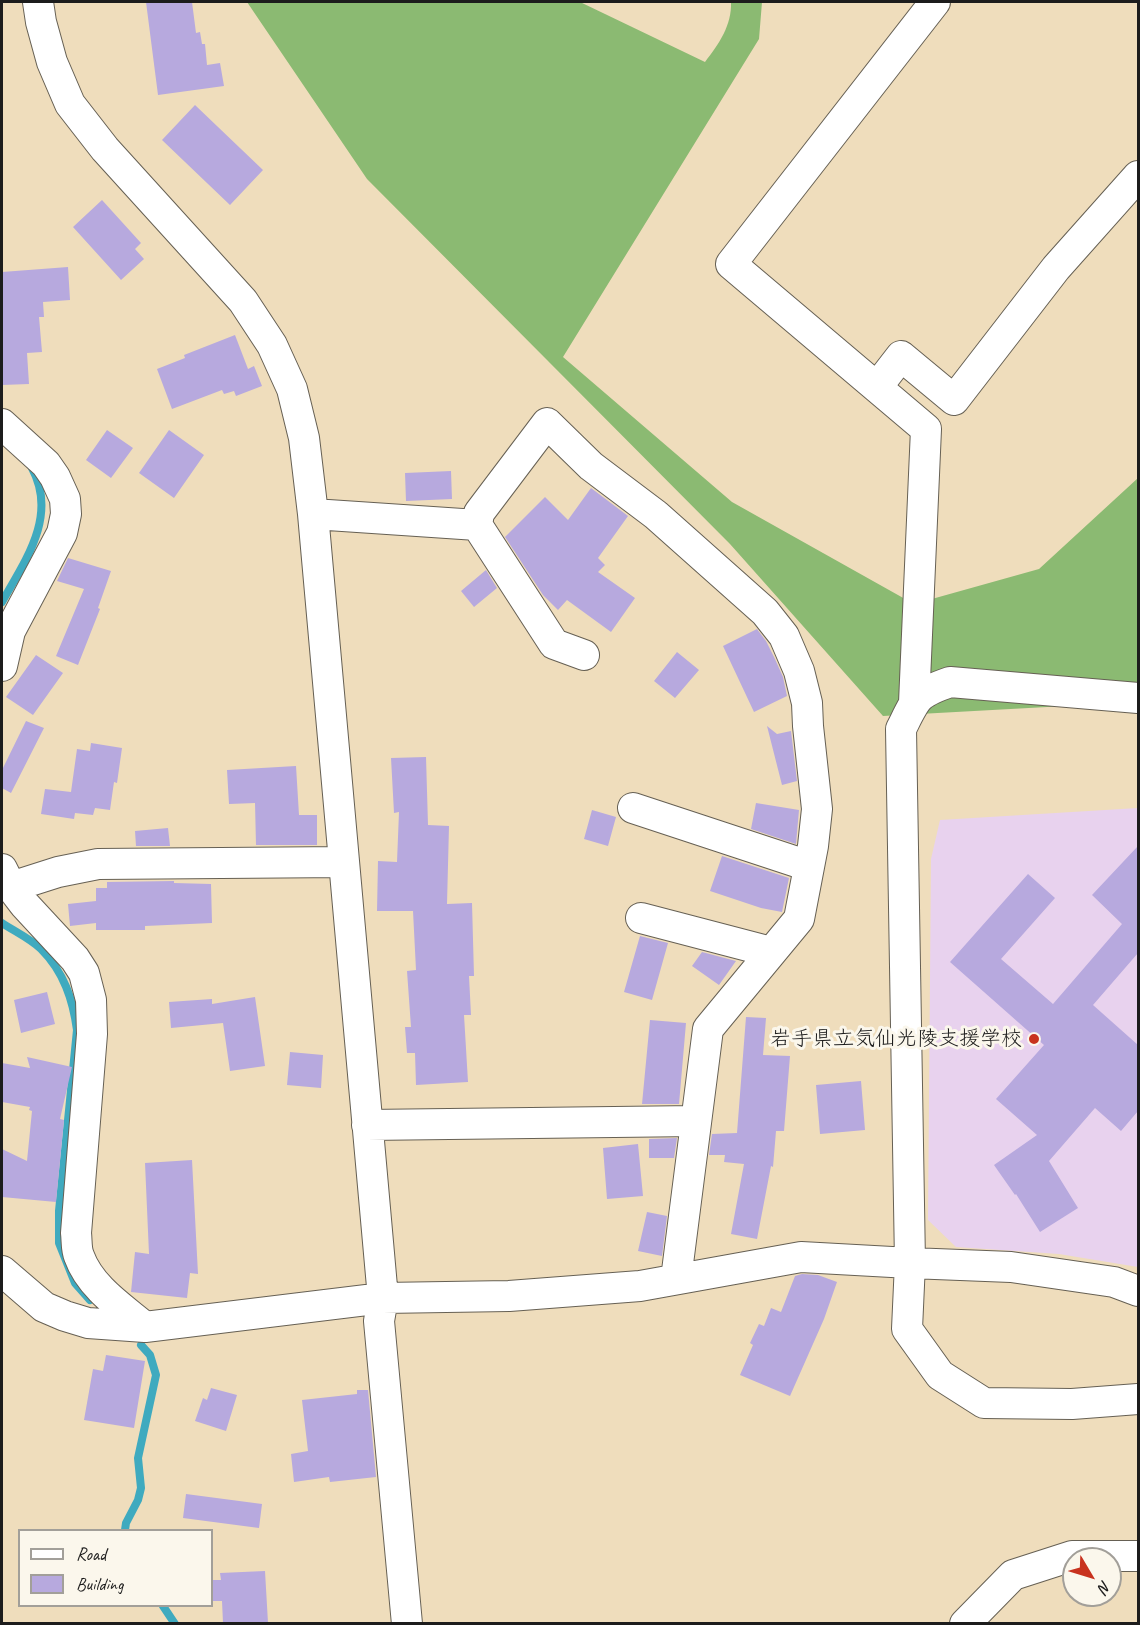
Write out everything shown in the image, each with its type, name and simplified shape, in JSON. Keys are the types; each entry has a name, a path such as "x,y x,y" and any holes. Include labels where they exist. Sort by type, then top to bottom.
{"street":[{"path":"38,2 52,62 70,104 105,148 243,301 272,345 292,389 299,418 313,514 382,1298 379,1322 407,1623"},
{"path":"914,703 926,429 731,264 935,2"},
{"path":"877,387 901,356 954,400 1056,268 1138,177"},
{"path":"584,655 554,644 477,525 479,513 547,423 591,466 656,515 765,612 784,636 799,671 807,702 817,808 799,919 708,1029 676,1279"},
{"path":"2,424 46,464 65,499 66,514 62,532 10,631 2,666"},
{"path":"313,514 477,525"},
{"path":"1138,698 950,682 926,691 914,703 901,729 910,1263 907,1329 940,1375 984,1403 1072,1404 1138,1398"},
{"path":"633,808 809,866"},
{"path":"146,1327 98,1287 86,1271 78,1254 76,1233 92,1034 91,999 84,973 75,959 24,904 6,878 58,872 99,864 344,862"},
{"path":"641,918 771,952"},
{"path":"367,1125 696,1121"},
{"path":"2,1271 44,1307 65,1316 88,1323 146,1327 382,1298 508,1296 640,1286 801,1257 1011,1268 1114,1282 1138,1291"},
{"path":"965,1623 1013,1575 1072,1556 1138,1556"}],"shaded area":[{"name":"岩手県立気仙光陵支援学校","path":"1138,808 1138,1267 1059,1254 956,1247 928,1220 931,859 940,820"}],"green space":[{"path":"247,2 580,2 705,62 720,41 727,26 731,2 762,2 759,39 563,357 732,502 914,604 1039,569 1138,478 1138,702 883,716 730,544 367,179"}],"building":[{"path":"146,2 192,2 196,33 200,32 202,44 205,44 207,65 220,63 224,86 158,95"},
{"path":"195,105 263,170 230,205 162,140"},
{"path":"102,200 141,243 135,249 144,259 121,280 73,227"},
{"path":"68,267 70,300 43,302 44,317 39,317 42,352 27,353 29,384 2,385 2,272"},
{"path":"235,335 248,369 254,366 262,386 236,396 234,391 224,394 222,390 172,409 157,369 185,358 184,355"},
{"path":"107,430 133,448 111,478 86,460"},
{"path":"169,430 204,455 174,498 139,473"},
{"path":"451,471 452,499 406,501 405,473"},
{"path":"591,488 628,516 598,558 605,565 598,572 635,598 611,632 567,600 558,610 543,595 505,537 545,497 568,520"},
{"path":"68,558 111,571 98,608 100,609 78,665 56,656 84,589 57,581"},
{"path":"486,570 497,588 474,607 461,591"},
{"path":"757,629 775,659 783,677 787,696 754,712 723,646"},
{"path":"677,652 699,670 675,698 654,681"},
{"path":"36,655 63,673 33,715 6,697"},
{"path":"26,721 44,728 11,793 2,788 2,770"},
{"path":"767,726 777,734 791,731 797,781 782,785"},
{"path":"91,743 122,748 110,810 95,808 93,815 75,813 74,819 41,814 45,789 71,792 77,749 90,751"},
{"path":"426,757 428,825 449,826 447,904 472,903 474,976 469,976 471,1015 464,1015 468,1082 416,1085 415,1053 407,1053 405,1027 411,1027 407,971 416,970 413,911 377,911 378,861 397,862 399,812 394,813 391,758"},
{"path":"296,766 299,815 317,815 317,845 256,845 255,803 229,804 227,770"},
{"path":"756,803 799,810 796,844 751,829"},
{"path":"592,810 616,817 608,846 584,839"},
{"path":"168,828 170,846 136,846 135,831"},
{"path":"1138,846 1138,953 1093,1005 1138,1045 1138,1111 1121,1131 1095,1108 1049,1161 1078,1208 1040,1232 994,1165 1037,1135 996,1099 1044,1045 950,962 1028,874 1055,898 1001,959 1053,1004 1122,924 1092,895"},
{"path":"722,856 789,878 782,912 761,908 710,891"},
{"path":"174,881 174,883 211,884 212,923 145,926 145,930 96,930 96,923 70,926 68,904 96,901 96,888 107,888 107,882"},
{"path":"640,936 668,943 652,1000 624,992"},
{"path":"702,952 736,961 719,985 692,966"},
{"path":"47,992 55,1024 21,1033 14,1000"},
{"path":"255,997 265,1066 230,1071 223,1023 171,1028 169,1002 212,999 212,1004"},
{"path":"746,1017 766,1018 763,1055 790,1056 784,1131 776,1131 773,1167 771,1166 757,1239 731,1234 744,1164 724,1162 725,1155 709,1155 712,1134 737,1133"},
{"path":"650,1020 686,1023 679,1104 642,1104"},
{"path":"290,1052 323,1055 321,1088 287,1085"},
{"path":"27,1057 72,1067 60,1119 64,1120 56,1202 2,1197 2,1149 27,1161 32,1111 29,1110 30,1107 2,1102 2,1063 30,1068"},
{"path":"861,1081 865,1130 820,1134 816,1085"},
{"path":"677,1138 674,1158 649,1158 649,1139"},
{"path":"638,1144 643,1196 607,1199 603,1148"},
{"path":"192,1160 198,1274 190,1273 187,1298 131,1292 135,1252 149,1254 145,1163"},
{"path":"647,1212 667,1216 662,1256 638,1251"},
{"path":"818,1275 837,1282 824,1319 790,1396 740,1375 753,1345 750,1343 759,1324 764,1326 771,1308 781,1312 795,1276"},
{"path":"106,1355 145,1361 134,1428 84,1420 93,1369 103,1371"},
{"path":"211,1388 237,1395 226,1431 195,1421 203,1398 207,1400"},
{"path":"357,1390 368,1390 376,1477 330,1482 329,1477 294,1482 291,1454 308,1451 302,1400 357,1394"},
{"path":"186,1494 262,1504 259,1528 183,1518"},
{"path":"265,1571 268,1623 223,1623 222,1601 213,1601 213,1580 221,1580 220,1573"}],"waterway":[{"path":"2,602 28,554 40,521 42,503 32,468"},
{"path":"2,923 32,942 49,958 66,987 73,1008 77,1030 59,1211 59,1243 75,1283 90,1300"},
{"path":"125,1529 141,1488 138,1458 156,1375 150,1355 141,1345"},
{"path":"164,1607 175,1624"}],"place":[{"name":"岩手県立気仙光陵支援学校","path":"1034,1039"}]}
